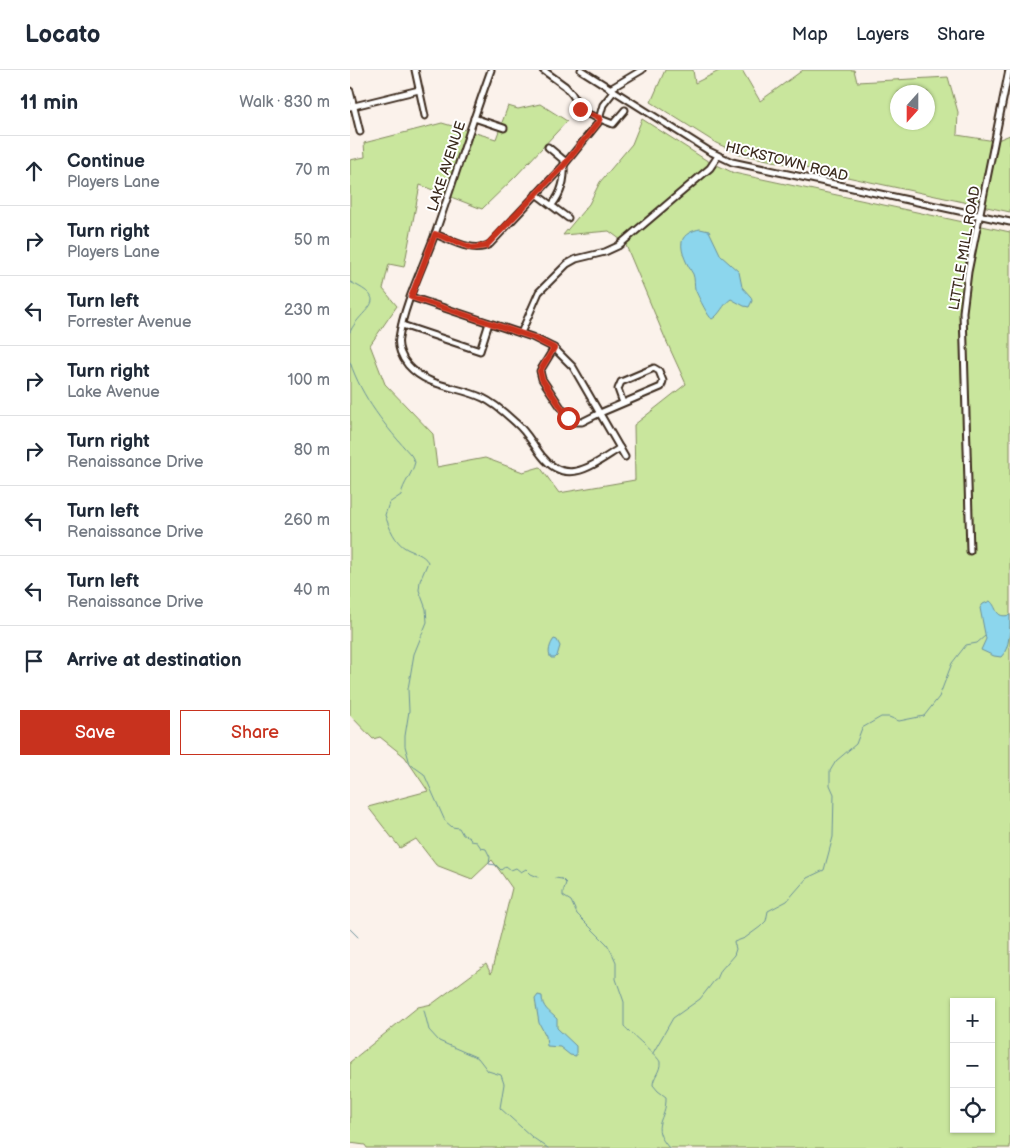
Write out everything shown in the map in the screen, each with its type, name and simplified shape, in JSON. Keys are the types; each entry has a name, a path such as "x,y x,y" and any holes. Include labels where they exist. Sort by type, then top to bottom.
{"street":[{"path":"414,70 425,116"},
{"name":"LAKE AVENUE","path":"491,70 435,234 411,297 398,340 400,351 407,364 417,374 448,388 484,398 498,407 522,428 543,458 565,473 582,471 620,448"},
{"path":"543,70 569,90 580,109 585,113 614,124 625,110"},
{"name":"HICKSTOWN ROAD","path":"580,70 718,156 740,164 1010,222"},
{"path":"435,234 472,248 486,246 565,163 598,123 603,105 612,90 642,70"},
{"name":"LITTLE MILL ROAD","path":"970,551 963,312 968,272 1009,70"},
{"path":"352,107 419,90"},
{"path":"350,91 352,107 360,132"},
{"path":"474,118 504,128"},
{"path":"548,147 565,163"},
{"path":"521,333 539,292 567,264 576,259 605,252 618,246 710,168 718,156"},
{"path":"552,205 559,196 565,163"},
{"path":"536,194 568,218"},
{"path":"411,297 521,333 554,348 573,366 625,457"},
{"path":"402,325 480,351 489,323"},
{"path":"554,348 540,371 542,379 568,418 574,422 582,422 600,412 623,403 661,387 663,381 659,371 654,368 620,382 618,389 623,403"}],"green space":[{"path":"665,70 693,70 695,83 721,70 742,70 760,101 803,70 854,70 857,82 948,77 958,112 957,135 995,141 1010,135 1010,212 740,154 716,143 651,102"},
{"path":"540,104 567,121 516,176 482,209 420,185 404,267 389,264 383,289 397,306 370,345 385,384 433,434 437,467 485,458 523,472 540,467 559,493 635,480 634,425 686,384 625,243 609,231 563,235 589,204 600,182 632,144 642,119 706,160 734,173 1010,232 1010,1148 367,1148 365,1145 350,1143 350,1062 418,1007 432,1004 486,964 491,974 512,888 492,860 472,879 436,865 416,839 400,848 368,807 428,791 405,757 380,737 373,739 350,715 350,160 365,157 364,143 442,123 496,139 508,106 518,109"}],"water":[{"path":"700,229 709,231 721,256 739,272 742,287 751,297 752,301 749,307 731,299 712,319 708,314 695,289 694,276 682,250 683,239 692,231"},
{"path":"990,601 999,614 1010,615 1008,644 1001,657 981,650 986,639 980,608 983,604"},
{"path":"554,639 557,640 560,646 557,656 551,658 549,654 551,643"},
{"path":"538,995 542,996 545,1006 557,1019 557,1028 576,1046 576,1056 570,1055 560,1047 547,1046 546,1036 539,1023 535,999"}],"waterway":[{"path":"350,282 363,289 370,295 372,300 371,305 355,323 350,332"},
{"path":"350,362 368,400 415,462 401,495 389,503 385,515 399,543 421,555 428,562 420,581 419,590 426,609 427,622 414,654 408,689 409,711 405,746 410,764 424,774 445,821 452,827 459,828 463,835 469,836 471,841 477,842 481,848 486,849 490,857 489,864 496,865 501,870 506,866 511,870 516,868 521,872 526,869 538,877"},
{"path":"653,1053 673,1018 700,999 717,979 721,970 734,955 736,949 734,942 745,938 760,927 766,921 768,911 787,901 807,878 824,870 833,837 834,794 830,785 830,771 836,761 856,744 862,728 881,717 889,717 899,721 924,716 939,697 952,663 966,645 977,643 985,636"},
{"path":"555,878 562,879 566,883 563,896 571,901 577,914 607,944 612,953 616,962 616,979 624,1002 624,1026 660,1062 653,1085 666,1097 666,1105 659,1128 663,1140 669,1148"},
{"path":"350,929 358,937"},
{"path":"424,1010 429,1030 439,1041 478,1058 488,1071 501,1075 504,1084 500,1108 532,1137 548,1148"}],"route":[{"path":"568,418 542,379 540,371 554,348 532,337 411,297 435,234 472,248 490,244 564,165 600,118 585,113 580,109"}]}
